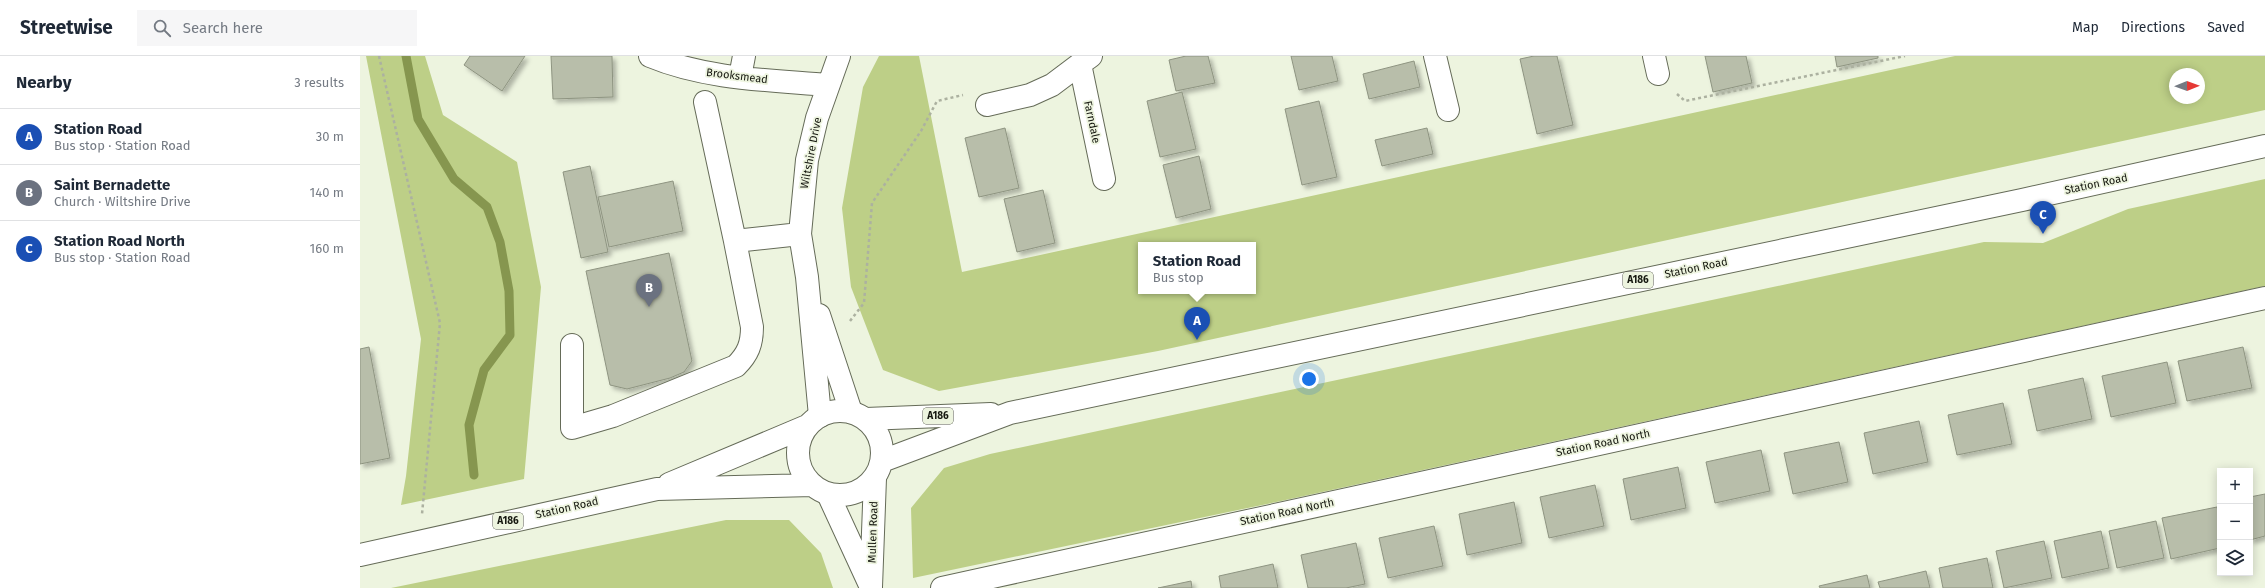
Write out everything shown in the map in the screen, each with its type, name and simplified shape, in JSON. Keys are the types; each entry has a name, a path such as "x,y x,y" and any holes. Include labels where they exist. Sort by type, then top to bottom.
{"street":[{"name":"Brooksmead","path":"650,56 685,68 742,66 827,86"},
{"name":"Wiltshire Drive","path":"814,421 807,277 800,234 807,160 817,118 827,86 839,56"},
{"path":"1435,56 1448,110"},
{"name":"Farndale","path":"986,105 1030,95 1052,84 1086,60 1104,179"},
{"path":"572,345 572,428 613,416 736,366 749,349 752,339 752,327 736,241 705,102"},
{"name":"Station Road","path":"858,415 1010,413 2022,200 2265,146"},
{"path":"736,241 800,234"},
{"name":"Wiltshire Drive","path":"807,277 830,347 858,415"},
{"name":"Station Road North","path":"942,588 2265,298"},
{"path":"835,411 858,415 876,431 882,446 878,470 862,490 846,496 820,489 802,472 798,457 800,441 814,421 835,411"},
{"name":"Station Road","path":"878,470 1010,413"},
{"name":"Station Road","path":"360,554 657,489 814,421"},
{"name":"Mullen Road","path":"871,587 878,470"},
{"name":"Station Road","path":"657,489 820,489"},
{"name":"Mullen Road","path":"820,489 871,587"}],"path":[{"path":"379,56 440,323 418,542"},
{"path":"1656,65 1685,101 1905,56"},
{"path":"830,347 864,304 872,202 921,131 936,101 975,92 986,105"}],"green space":[{"path":"366,56 425,56 443,115 517,162 541,287 524,479 401,505 406,476 421,339"},
{"path":"879,56 919,56 962,272 1955,56 2265,56 2265,110 1158,351 939,391 883,370 851,287 842,208 863,87"},
{"path":"2265,179 2265,286 1281,501 913,578 911,508 944,468 990,454 1984,242 2043,243 2128,209"},
{"path":"726,520 789,520 821,553 833,588 391,588"}],"building":[{"path":"470,56 525,56 502,91 464,65"},
{"path":"551,56 612,56 613,97 553,99"},
{"path":"1186,56 1208,56 1215,83 1176,91 1169,60"},
{"path":"1291,56 1332,56 1338,81 1299,90"},
{"path":"1534,56 1557,56 1573,125 1537,134 1520,59"},
{"path":"1705,56 1746,56 1752,83 1713,92"},
{"path":"1835,56 1878,56 1878,58 1837,67"},
{"path":"1414,61 1420,87 1369,99 1363,74"},
{"path":"1182,92 1196,149 1160,157 1147,101"},
{"path":"1319,101 1337,177 1302,185 1285,109"},
{"path":"1005,128 1019,188 979,197 965,138"},
{"path":"1427,128 1433,154 1382,166 1375,140"},
{"path":"1199,156 1211,209 1176,218 1163,165"},
{"path":"590,166 608,252 581,258 563,172"},
{"path":"673,181 683,231 609,247 598,197"},
{"path":"1043,190 1055,243 1017,252 1004,199"},
{"path":"669,253 692,361 684,372 670,378 627,389 610,385 586,271"},
{"path":"369,347 390,458 360,464 360,349"},
{"path":"2243,347 2252,388 2187,401 2178,361"},
{"path":"2167,362 2176,403 2111,417 2102,376"},
{"path":"2083,378 2092,419 2037,431 2028,390"},
{"path":"2003,403 2012,444 1957,455 1948,415"},
{"path":"1919,421 1928,462 1873,474 1864,433"},
{"path":"1839,442 1848,482 1793,494 1784,453"},
{"path":"1761,450 1770,491 1715,503 1706,462"},
{"path":"1678,467 1686,508 1631,520 1623,479"},
{"path":"1595,485 1604,526 1549,538 1540,497"},
{"path":"2265,494 2265,536 2253,539 2253,504 2253,496"},
{"path":"1514,502 1522,543 1467,555 1459,514"},
{"path":"2217,507 2217,549 2171,559 2162,518"},
{"path":"2156,521 2164,558 2117,568 2109,531"},
{"path":"1434,526 1443,566 1388,578 1379,538"},
{"path":"2101,531 2109,568 2062,578 2054,541"},
{"path":"2044,541 2052,578 2004,588 1996,551"},
{"path":"1356,543 1365,584 1346,588 1308,588 1301,555"},
{"path":"1987,558 1993,588 1943,588 1939,568"},
{"path":"1273,564 1278,588 1221,588 1219,576"},
{"path":"1926,571 1930,588 1880,588 1878,582"},
{"path":"1867,575 1870,588 1820,588 1819,586"},
{"path":"1191,581 1192,588 1158,588"}],"waterway":[{"path":"406,56 418,119 454,179 487,207 500,242 509,291 510,335 484,370 469,425 474,475"}],"place":[{"name":"Station Road North","path":"2043,234"},
{"name":"Saint Bernadette","path":"649,307"},
{"name":"Station Road","path":"1197,340"}]}
